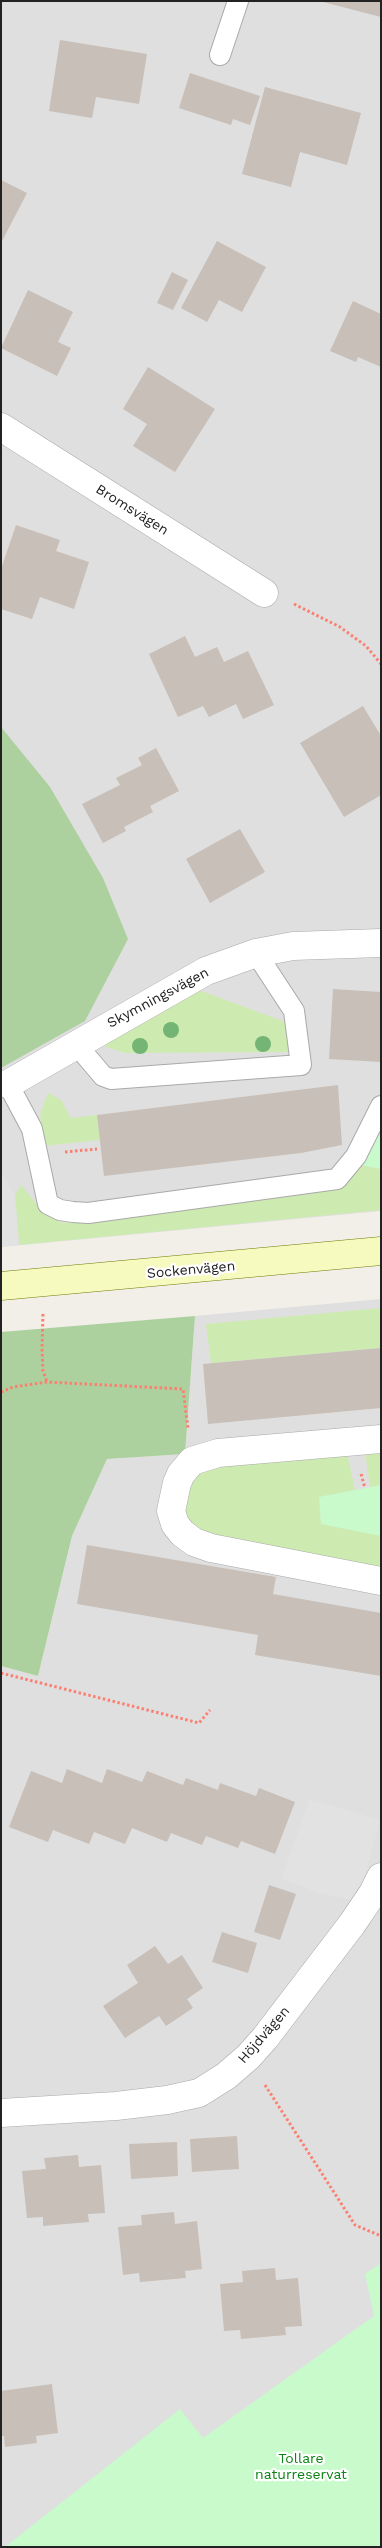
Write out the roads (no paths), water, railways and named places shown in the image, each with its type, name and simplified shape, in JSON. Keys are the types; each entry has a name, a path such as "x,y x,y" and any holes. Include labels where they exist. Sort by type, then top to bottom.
{"street":[{"name":"Bromsvägen","path":"1,427 264,593"},
{"name":"Skymningsvägen","path":"8,1084 206,971 256,953 293,946 381,943"},
{"name":"Sockenvägen","path":"1,1286 381,1251"},
{"path":"381,1439 218,1453 192,1461 181,1474 177,1483 171,1512 175,1524 194,1542 211,1548 381,1581"},
{"name":"Höjdvägen","path":"1,2113 124,2105 167,2100 199,2093 226,2076 248,2057 352,1924 373,1893 381,1877"}],"lane":[{"path":"220,55 238,1"},
{"path":"76,1044 102,1076 111,1079 301,1065 294,1010 256,953"},
{"path":"8,1084 32,1129 48,1204 60,1210 88,1213 337,1179 356,1156 381,1106"}],"park label":[{"name":"Tollare naturreservat","path":"301,2468"}]}
